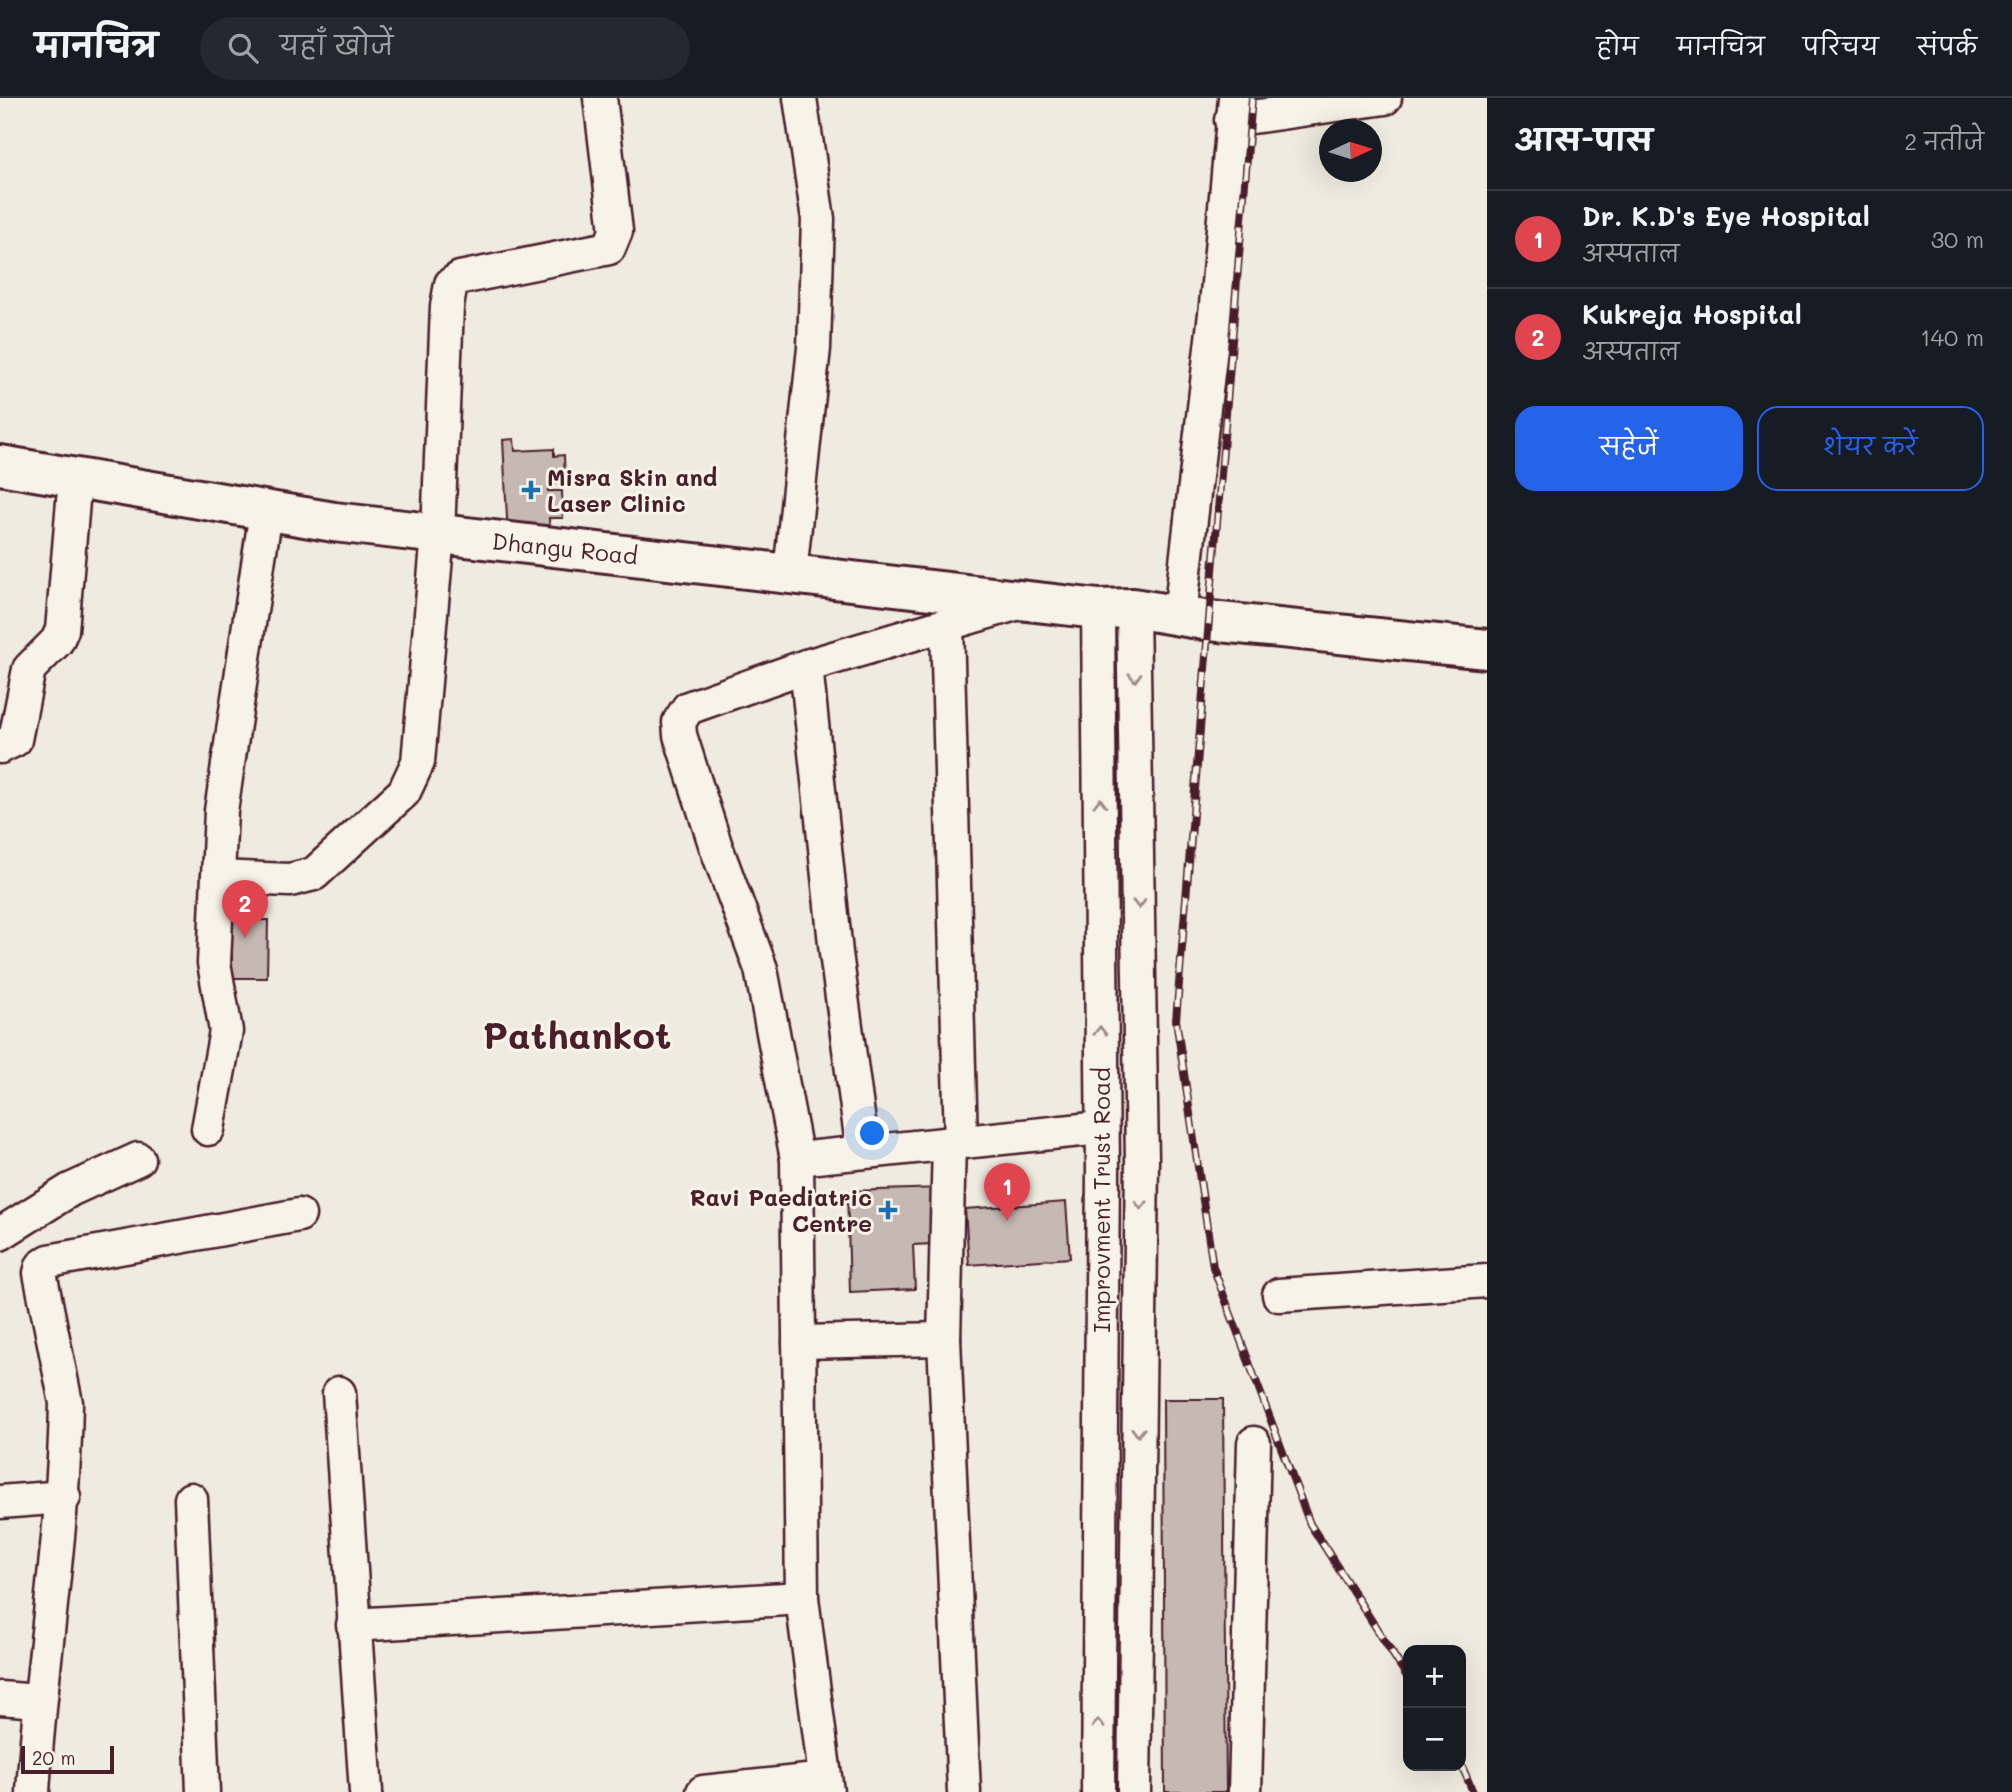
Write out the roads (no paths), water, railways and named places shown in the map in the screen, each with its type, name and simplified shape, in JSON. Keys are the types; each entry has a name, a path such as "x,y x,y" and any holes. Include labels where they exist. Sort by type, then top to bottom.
{"street":[{"path":"218,877 290,880 314,874 404,792 418,762 438,534 447,306 451,284 460,278 610,248 616,231 600,98"},
{"path":"790,573 814,348 818,219 800,98"},
{"path":"1180,614 1216,305 1233,109 1385,98"},
{"name":"Dhangu Road","path":"0,465 266,511 438,534 1180,614 1210,621 1487,649"},
{"path":"0,747 15,740 29,669 57,641 62,631 75,478"},
{"path":"208,1129 226,1031 214,963 221,811 266,511"},
{"path":"703,1792 826,1786 802,1598 797,1159 761,969 715,844 680,735 679,722 688,708 806,666 1030,599"},
{"path":"1116,608 1142,1161 1133,1792"},
{"name":"Improvment Trust Road","path":"1098,1792 1103,1171 1101,1128 1116,608"},
{"path":"947,624 955,1142 944,1339 964,1792"},
{"path":"806,666 836,953 863,1152"},
{"path":"797,1159 1101,1128"},
{"path":"0,1234 70,1190 138,1159"},
{"path":"1103,1171 1142,1161"},
{"path":"33,1792 39,1701 64,1497 66,1404 40,1273 42,1266 49,1261 299,1215"},
{"path":"1279,1295 1487,1281"},
{"path":"799,1342 944,1339"},
{"path":"339,1393 366,1792"},
{"path":"1245,1792 1254,1443"},
{"path":"0,1502 64,1497"},
{"path":"191,1499 203,1792"},
{"path":"353,1625 802,1598"},
{"path":"1098,1680 1134,1680"},
{"path":"0,1698 39,1701"}],"railway":[{"path":"1252,98 1176,1020 1213,1267 1310,1524 1403,1670"},
{"path":"1464,1771 1473,1792"}],"place":[{"name":"Misra Skin and Laser Clinic","path":"531,490"},
{"name":"Kukreja Hospital","path":"245,938"},
{"name":"Ravi Paediatric Centre","path":"888,1210"},
{"name":"Dr. K.D's Eye Hospital","path":"1007,1221"}],"district":[{"name":"Pathankot","path":"577,1034"}]}
